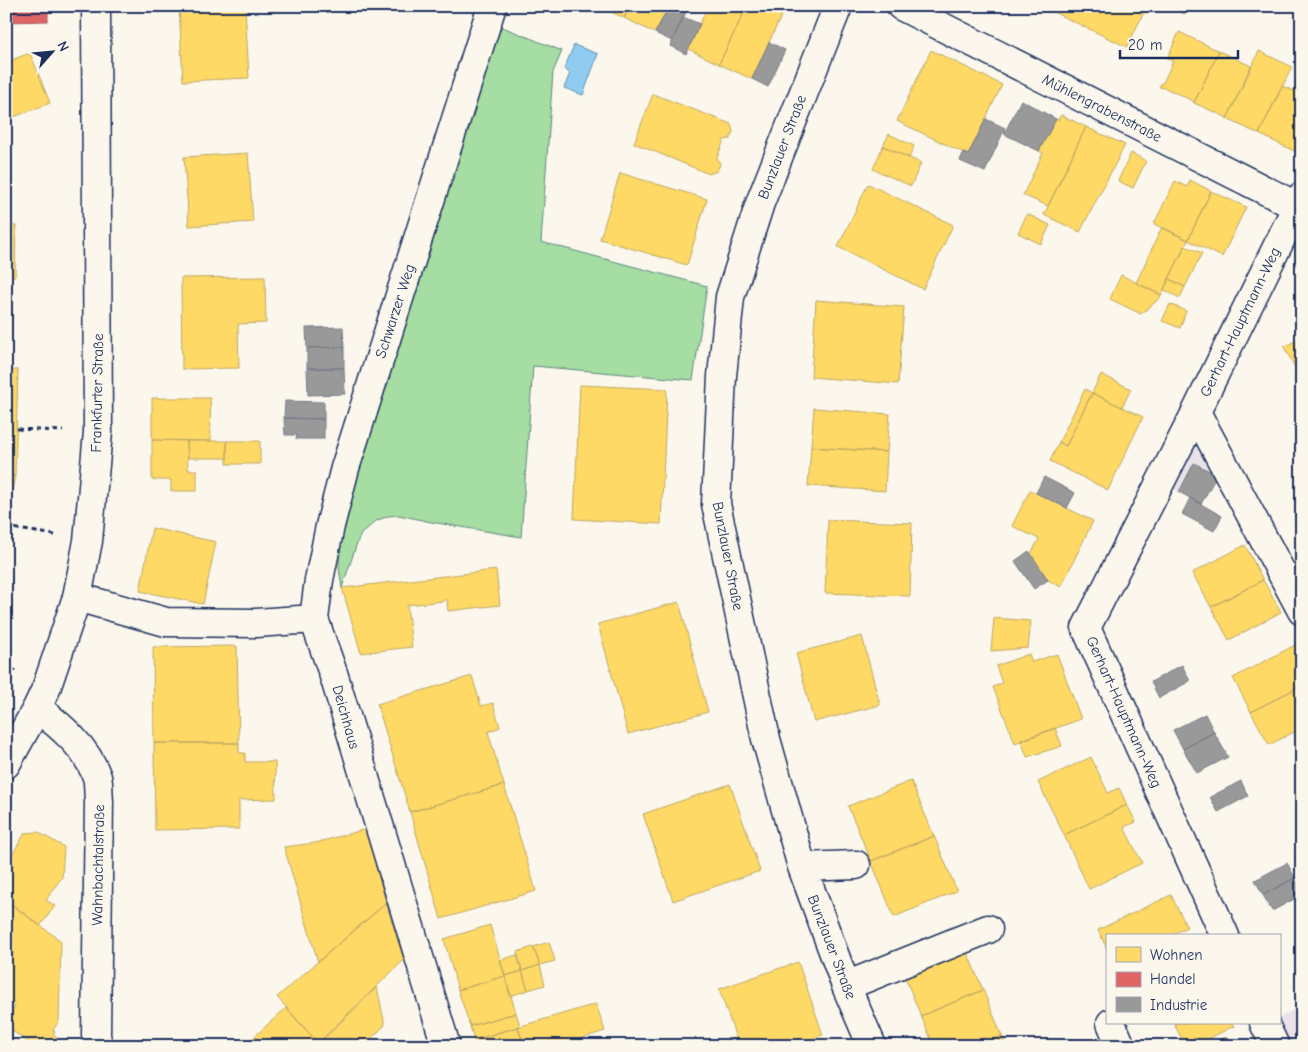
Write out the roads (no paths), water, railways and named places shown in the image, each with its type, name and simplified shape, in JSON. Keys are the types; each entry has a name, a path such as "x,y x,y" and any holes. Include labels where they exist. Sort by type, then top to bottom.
{"street":[{"name":"Frankfurter Straße","path":"6,764 46,689 77,597 88,541 98,432 96,6"},
{"name":"Schwarzer Weg","path":"314,619 319,580 345,468 492,6"},
{"name":"Bunzlauer Straße","path":"838,6 760,203 730,297 722,376 716,504 766,739 802,867 846,986 872,1046"},
{"name":"Mühlengrabenstraße","path":"901,6 1300,204"},
{"name":"Gerhart-Hauptmann-Weg","path":"1224,934 1086,628 1300,204"},
{"name":"Gerhart-Hauptmann-Weg","path":"1196,412 1302,611"},
{"path":"77,597 166,622 256,623 314,619"},
{"name":"Deichhaus","path":"314,619 334,676 446,1046"},
{"name":"Wahnbachtalstraße","path":"37,708 59,726 86,754 97,778 99,801 96,1035 98,1046"},
{"path":"802,867 856,865"},
{"path":"846,986 988,928"},
{"path":"1111,1024 1121,1046"},
{"path":"1264,1024 1274,1046"}],"water":[{"path":"574,45 598,54 583,95 564,88 570,73 564,69"}]}
